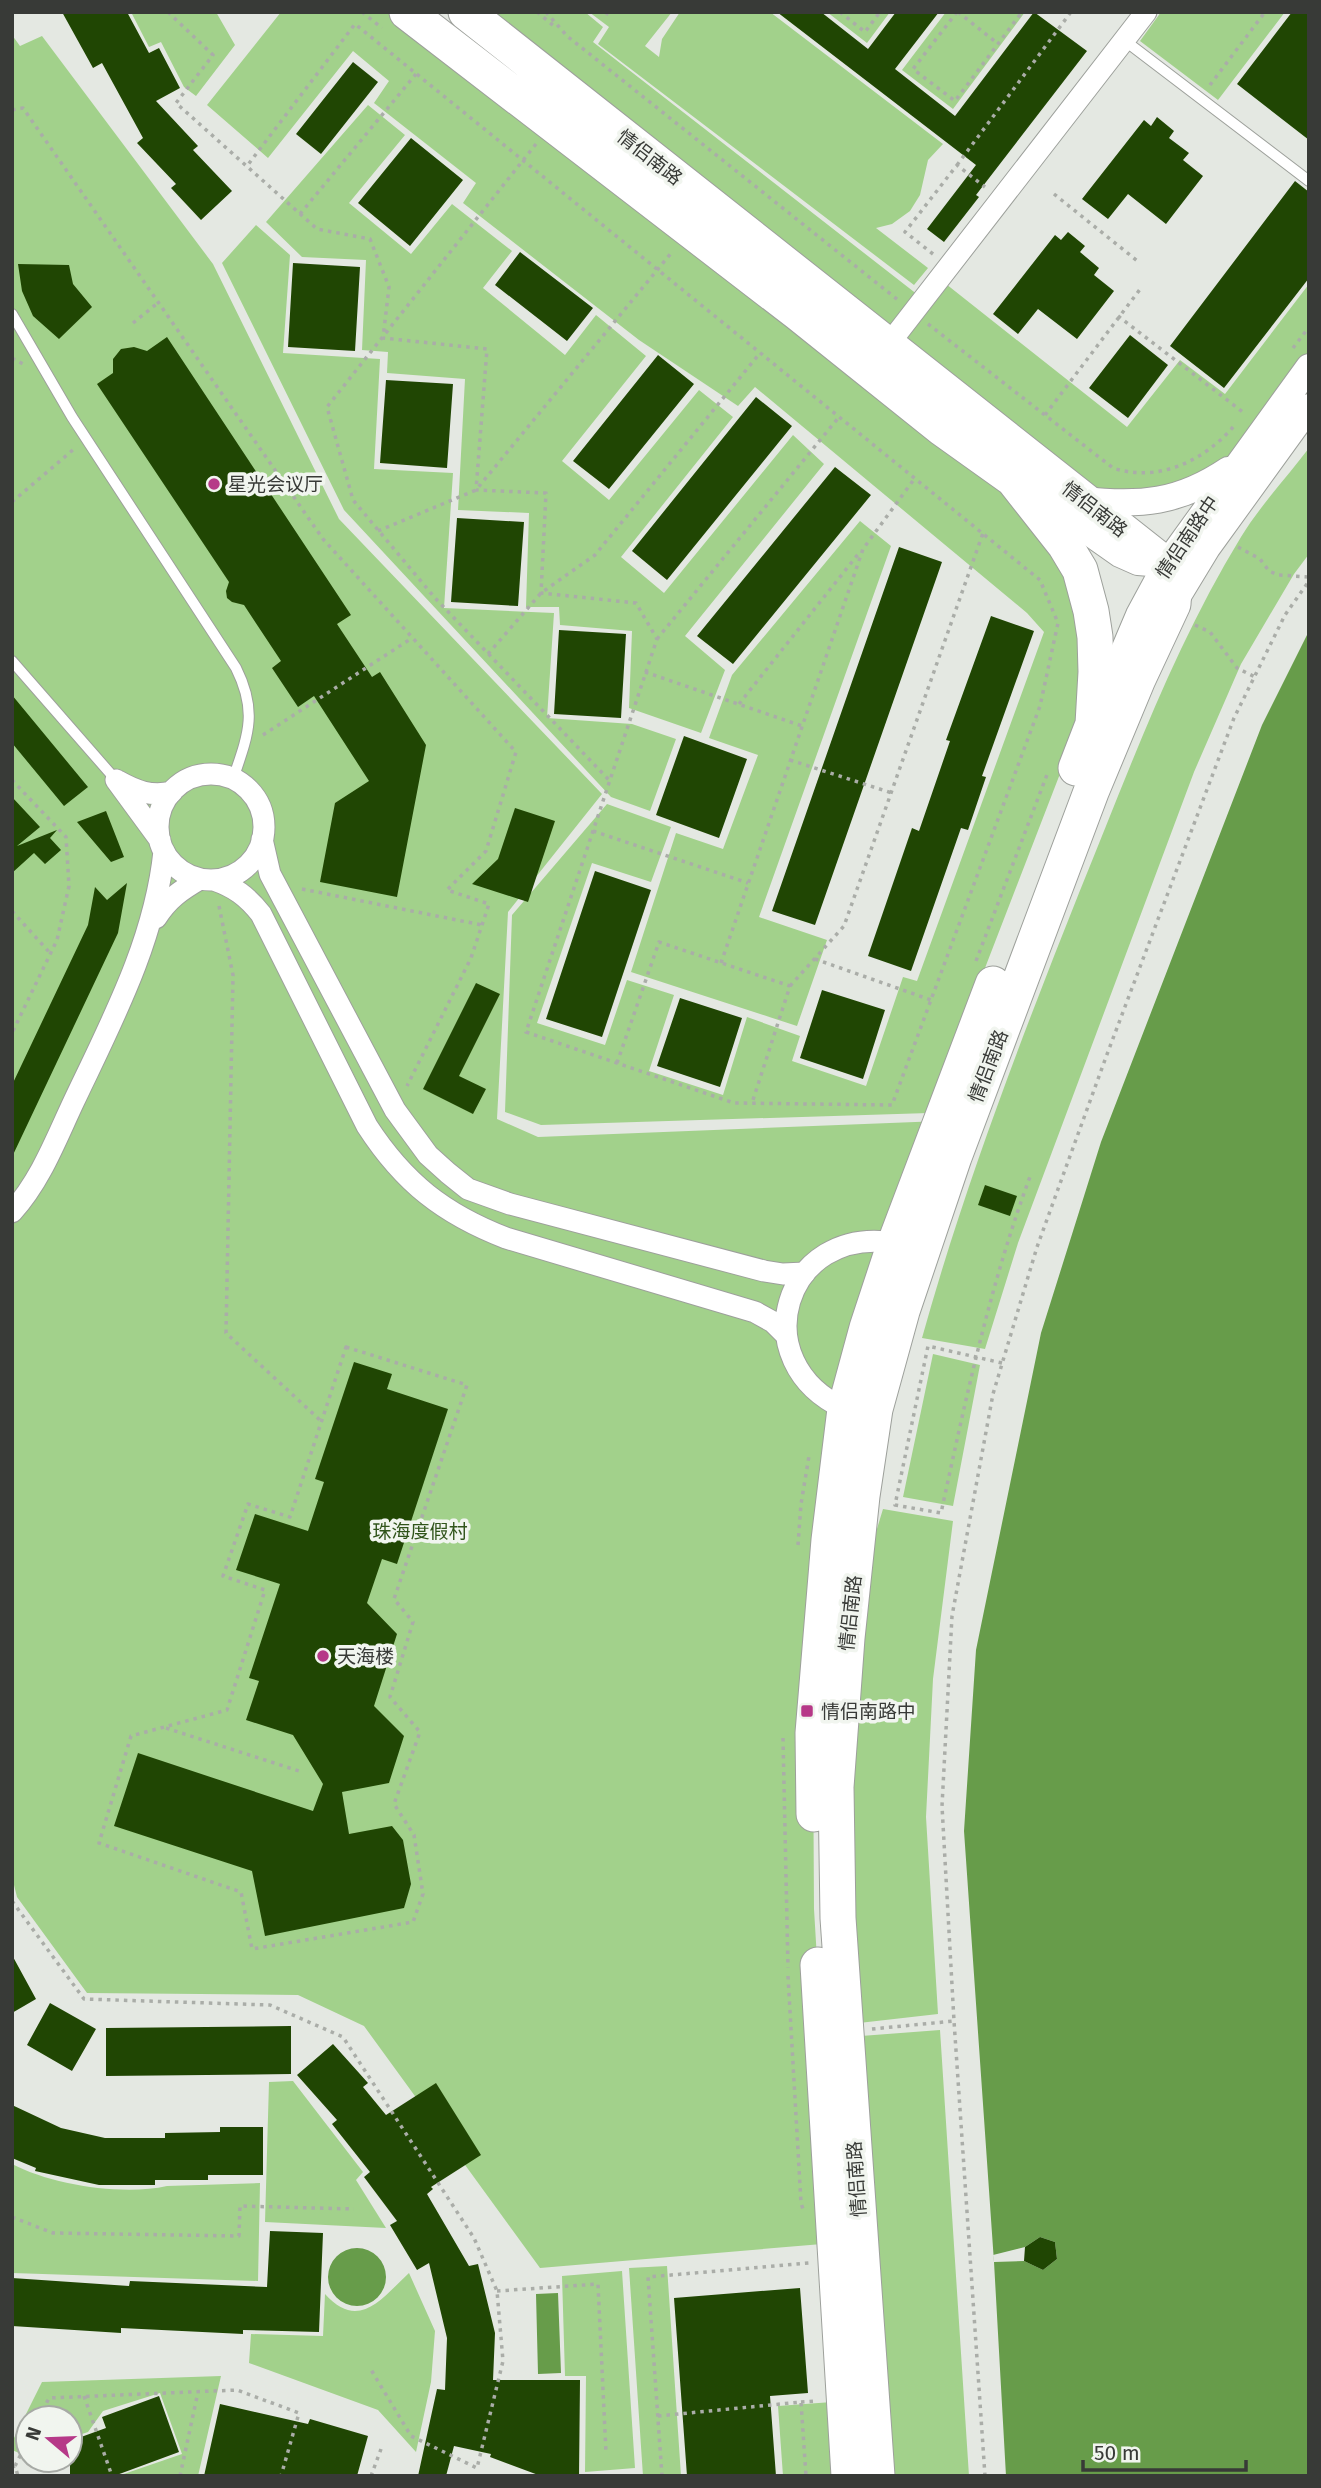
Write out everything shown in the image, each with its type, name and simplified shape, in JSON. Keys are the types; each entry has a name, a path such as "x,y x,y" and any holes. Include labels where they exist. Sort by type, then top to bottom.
{"highway":[{"name":"情侣南路","path":"466,12 1083,500 1183,562 1174,588 1173,604 1091,792 954,1157 902,1311 875,1409 862,1496 847,1639 836,1787 838,1918 877,2476"},
{"name":"情侣南路","path":"395,21 450,25 552,124 943,429 1013,479 1052,525 1080,570 1088,594 1095,637 1093,724 895,1243 867,1328 845,1409 829,1540 813,1732 814,1909 849,2476"}],"street":[{"path":"888,345 1146,12"},
{"name":"情侣南路中","path":"1183,562 1238,463 1309,367"},
{"name":"情侣南路中","path":"1093,724 1139,615 1309,407"},
{"path":"1083,500 1122,504 1157,501 1204,486 1238,463"},
{"path":"1013,479 1120,554 1138,562 1183,562"},
{"path":"12,1212 39,1175 92,1064 149,928 161,880 160,814 172,792 180,784 201,775 223,776 244,785 258,804 270,874 395,1110 420,1145 448,1173 468,1189 489,1197 764,1271 805,1273"},
{"path":"116,780 148,794 172,792"},
{"path":"116,780 173,864 185,873 232,886 261,914 368,1126 389,1158 414,1185 453,1214 477,1227 754,1312 773,1322 786,1335"},
{"path":"149,928 164,905 178,891 239,872 258,852 262,839"},
{"path":"845,1409 816,1393 796,1367 786,1335 790,1302 805,1273 823,1255 845,1244 878,1240 895,1243"}],"lane":[{"path":"1124,40 1309,181"},
{"path":"12,314 86,439 246,687 249,723 233,779"},
{"path":"12,661 116,780"}],"path":[{"path":"168,12 213,55 176,103 317,229 370,239 389,286 383,338"},
{"path":"362,12 395,21"},
{"path":"537,12 567,36"},
{"path":"840,12 865,32 880,12"},
{"path":"998,44 957,12 914,69 955,101 998,44 1022,12"},
{"path":"949,266 905,232 1070,14 1063,12"},
{"path":"1200,98 1265,12"},
{"path":"247,166 355,24 1040,580 1058,623 1040,706 892,1105 734,1103 526,1032 656,639 839,417"},
{"path":"300,214 416,74"},
{"path":"12,110 23,108 323,539 516,751 486,851 447,890 489,904 471,958 395,1110"},
{"path":"552,124 327,407 353,500 435,598 610,780"},
{"path":"957,165 1001,200"},
{"path":"1054,194 1140,263"},
{"path":"476,490 690,230"},
{"path":"1045,415 1141,288"},
{"path":"133,323 159,302"},
{"path":"1118,316 1244,413"},
{"path":"383,338 487,349 476,490"},
{"path":"488,654 541,593 595,555 760,353"},
{"path":"12,502 86,439"},
{"path":"739,704 863,549 915,478"},
{"path":"378,531 476,490 546,493 541,593"},
{"path":"752,1103 790,986 844,926 983,533"},
{"path":"721,963 863,549"},
{"path":"985,2476 942,1806 952,1616 993,1394 1037,1247 1234,718 1285,615 1309,581"},
{"path":"541,593 636,603 656,639"},
{"path":"244,748 413,638"},
{"path":"645,672 802,726"},
{"path":"790,760 891,793"},
{"path":"974,966 1048,772"},
{"path":"12,780 66,837 69,886 57,940 12,1033"},
{"path":"593,831 748,883"},
{"path":"207,880 233,975 226,1333 321,1421"},
{"path":"276,884 482,925"},
{"path":"12,911 50,953"},
{"path":"617,1063 659,942 790,986"},
{"path":"815,959 931,1000"},
{"path":"1002,1363 975,1357 929,1346 895,1505 941,1513 975,1357 996,1277 1031,1174"},
{"path":"345,1347 467,1385 394,1599 413,1622 390,1697 420,1732 394,1804 414,1835 423,1894 413,1922 251,1950 241,1892 99,1843 131,1737 164,1727 227,1710 265,1590 223,1576 248,1504 290,1517 345,1347"},
{"path":"798,1545 805,1471 811,1448"},
{"path":"164,1727 302,1772"},
{"path":"783,1735 785,1920 801,2203 805,2214"},
{"path":"12,1900 84,1999 270,2005 343,2037 474,2238 497,2291 503,2361 477,2468 411,2436 370,2368"},
{"path":"846,2031 954,2021"},
{"path":"12,2217 53,2233 239,2236 240,2206 355,2209"},
{"path":"662,2476 649,2277 813,2263"},
{"path":"497,2291 598,2284 606,2453"},
{"path":"46,2404 49,2398 237,2390 299,2413 281,2476"},
{"path":"180,2476 198,2392"},
{"path":"84,2396 112,2476"},
{"path":"658,2416 822,2400"},
{"path":"801,2402 806,2476"},
{"path":"371,2476 381,2449"},
{"path":"13,2467 18,2476"}],"green space":[{"path":"131,12 216,12 235,45 196,96 184,87 161,42 149,47"},
{"path":"281,12 387,12 1006,490 1063,567 1077,605 1080,722 929,1113 541,1125 505,1112 512,915 607,804 671,827 651,882 592,863 537,1023 605,1045 627,980 674,995 649,1071 723,1095 747,1017 800,1036 792,1061 866,1086 903,977 917,981 1044,632 1027,613 755,387 738,406 639,340 463,203 476,183 374,103 389,81 353,51 268,158 207,105"},
{"path":"482,12 585,12 603,27 593,42 918,295 887,333"},
{"path":"589,12 672,12 645,46 659,57 662,39 680,12 770,12 943,144 928,160 920,195 910,211 892,224 876,228 928,268 914,285 598,44 609,27"},
{"path":"827,12 890,12 867,43"},
{"path":"946,12 1025,12 953,109 902,70"},
{"path":"1161,12 1285,12 1218,100 1140,41"},
{"name":"珠海度假村","path":"12,35 20,46 42,36 213,264 339,519 602,794 508,912 497,1119 538,1137 941,1121 813,1733 814,1909 834,2243 540,2268 364,2026 298,1995 87,1993 17,1897 12,1877"},
{"path":"368,105 405,135 349,203 411,254 452,204 512,251 483,288 565,355 596,315 646,356 562,461 609,500 699,390 733,417 621,557 664,593 793,435 824,464 685,636 725,670 701,733 629,708 632,631 560,625 559,607 526,607 529,513 458,510 465,379 387,373 388,352 362,350 366,260 302,257 266,222"},
{"path":"256,225 290,255 283,353 380,359 374,469 453,473 444,608 554,613 547,718 632,724 676,739 650,811 611,797 344,510 222,263"},
{"path":"946,284 1127,427 1180,360 1225,394 1309,284 1309,360 1234,460 1146,497 1086,493 899,344"},
{"path":"1309,448 1309,554 1294,574 1241,664 1194,772 1018,1243 985,1349 922,1338 956,1225 1015,1058 1153,712 1194,623 1248,525"},
{"path":"860,521 891,546 759,917 827,940 797,1026 631,972 676,833 723,849 758,755 709,738 732,675"},
{"path":"933,1354 980,1365 953,1506 903,1497"},
{"path":"883,1509 953,1521 933,1679 926,1817 938,2014 859,2023 851,1914 852,1744 863,1575"},
{"path":"940,2030 969,2476 890,2476 861,2036"},
{"path":"293,2081 363,2172 356,2180 386,2228 265,2222 269,2082"},
{"path":"12,2164 47,2178 109,2189 260,2183 258,2281 12,2273"},
{"path":"667,2266 681,2476 643,2476 629,2268"},
{"path":"622,2271 635,2468 585,2472 586,2376 565,2376 562,2276"},
{"path":"409,2273 435,2331 431,2382 416,2452 378,2410 249,2363 251,2334 323,2336 325,2294 337,2305 359,2311 380,2301"},
{"path":"221,2376 198,2476 118,2476 182,2454 160,2393 103,2411 88,2432 84,2433 84,2404 31,2404 42,2382"},
{"path":"832,2402 837,2476 783,2476 778,2406"}],"shaded area":[{"path":"1309,631 1309,2476 1006,2476 964,1831 976,1650 1041,1333 1101,1142 1262,725"},
{"path":"357,2248 368,2250 381,2261 386,2277 384,2288 373,2301 357,2306 346,2304 333,2293 328,2277 330,2266 341,2253"},
{"path":"558,2293 561,2373 538,2374 536,2294"}],"pier":[{"path":"1040,2237 1055,2242 1057,2259 1043,2270 1024,2261 994,2262 993,2255 1025,2247"}],"building":[{"path":"62,12 127,12 149,53 159,48 180,88 156,101 198,146 193,150 232,191 201,220 171,188 176,184 137,143 143,138 102,63 93,68"},
{"path":"777,12 821,12 868,49 896,12 939,12 895,69 955,116 1034,12 1087,51 976,195 979,197 944,242 927,229 976,165"},
{"path":"1292,12 1309,12 1309,140 1237,84"},
{"path":"353,62 378,82 321,154 296,134"},
{"path":"1157,117 1174,131 1169,138 1189,153 1183,160 1203,176 1166,224 1128,194 1108,219 1082,199 1144,120 1151,126"},
{"path":"411,138 463,180 410,246 358,203"},
{"path":"1295,181 1309,192 1309,278 1224,388 1170,346"},
{"path":"1068,232 1085,246 1080,252 1099,268 1094,275 1114,291 1077,339 1038,309 1018,334 993,314 1055,235 1061,240"},
{"path":"520,252 593,308 567,341 495,285"},
{"path":"293,263 360,267 355,351 288,347"},
{"path":"18,264 69,265 73,284 92,307 59,339 33,316 22,291"},
{"path":"1130,335 1168,365 1128,418 1089,388"},
{"name":"星光会议厅","path":"167,337 351,615 337,624 372,677 380,672 426,745 397,897 320,882 335,803 369,781 314,696 298,707 272,668 281,661 244,605 227,598 229,582 97,384 113,373 113,359 121,349 134,347 147,351"},
{"path":"658,355 694,384 609,489 573,461"},
{"path":"386,380 453,384 447,468 380,463"},
{"path":"756,397 792,426 667,580 632,551"},
{"path":"835,467 871,495 733,664 697,636"},
{"path":"457,518 524,522 518,606 451,602"},
{"path":"899,547 942,562 815,925 772,911"},
{"path":"991,616 1034,631 982,776 986,777 968,830 961,828 911,971 868,956 912,828 919,831 950,741 946,740"},
{"path":"559,630 626,634 621,718 554,714"},
{"path":"12,695 88,787 64,806 12,743"},
{"path":"684,736 747,759 719,838 656,815"},
{"path":"12,797 40,827 17,846 57,830 50,838 61,850 45,864 34,853 12,873"},
{"path":"515,808 555,821 528,902 472,884 498,859"},
{"path":"106,811 124,857 111,862 77,822"},
{"path":"595,871 651,890 602,1037 546,1019"},
{"path":"127,883 118,933 12,1157 12,1085 88,925 95,887 107,900"},
{"path":"476,983 500,994 459,1076 486,1089 473,1114 423,1089"},
{"path":"822,990 885,1010 863,1079 800,1058"},
{"path":"680,998 742,1018 720,1087 657,1066"},
{"path":"985,1185 1017,1196 1010,1216 978,1205"},
{"name":"天海楼","path":"354,1362 392,1374 387,1389 448,1409 397,1564 382,1559 367,1603 397,1634 374,1706 404,1736 389,1783 342,1792 349,1834 392,1826 403,1840 411,1884 404,1908 265,1936 252,1871 114,1826 138,1753 313,1811 323,1784 293,1735 246,1720 259,1681 249,1678 280,1584 236,1570 255,1514 308,1531 324,1482 315,1479"},
{"path":"12,1955 36,1999 12,2013"},
{"path":"50,2003 96,2029 72,2071 27,2045"},
{"path":"291,2026 291,2074 106,2076 106,2028"},
{"path":"333,2044 368,2083 363,2087 386,2115 436,2083 481,2155 431,2187 433,2189 427,2194 469,2266 478,2264 495,2333 493,2380 580,2380 579,2476 541,2476 490,2457 491,2454 454,2446 446,2476 418,2476 437,2389 445,2390 447,2338 429,2263 417,2270 390,2225 397,2221 364,2177 370,2172 332,2124 337,2120 297,2075"},
{"path":"12,2105 61,2128 105,2138 165,2138 165,2133 220,2132 220,2127 263,2127 263,2175 208,2175 208,2180 155,2180 155,2185 99,2185 35,2171 36,2168 12,2158"},
{"path":"270,2231 323,2233 319,2332 243,2330 243,2334 121,2328 121,2333 12,2326 12,2278 129,2286 130,2281 267,2287"},
{"path":"1040,2237 1055,2242 1057,2259 1043,2270 1024,2261 1025,2247"},
{"path":"800,2288 808,2393 770,2396 776,2476 687,2476 674,2298"},
{"path":"159,2396 179,2452 114,2476 70,2476 84,2474 84,2436 106,2428 102,2417"},
{"path":"220,2404 308,2424 310,2419 368,2436 357,2476 204,2476"}],"place":[{"name":"星光会议厅","path":"214,484"},
{"name":"天海楼","path":"323,1656"},
{"name":"情侣南路中","path":"807,1711"}]}
